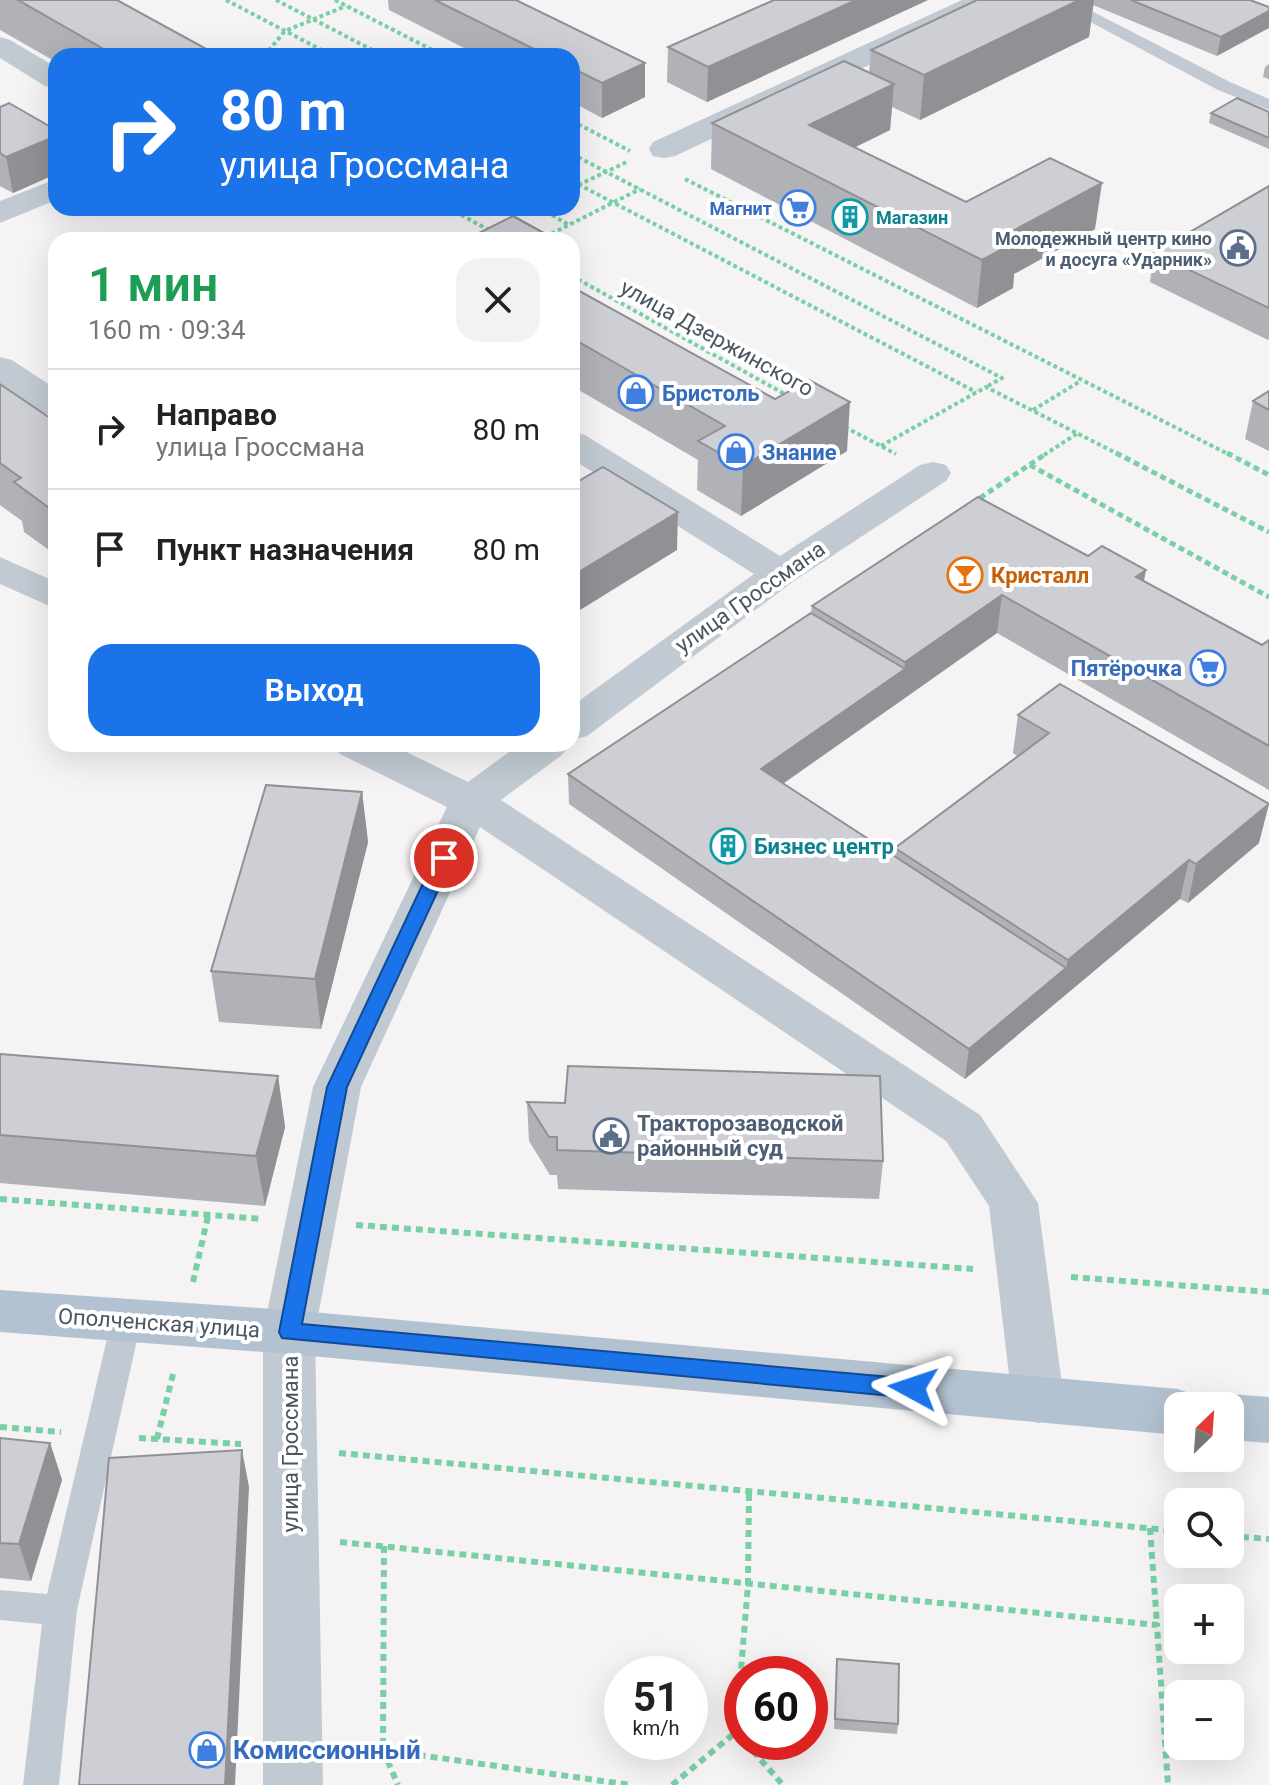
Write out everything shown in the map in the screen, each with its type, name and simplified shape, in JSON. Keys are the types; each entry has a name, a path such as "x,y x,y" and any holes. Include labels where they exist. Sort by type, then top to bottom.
{"main road":[{"name":"Ополченская улица","path":"0,1311 289,1332 1164,1411"},
{"path":"1244,1418 1269,1420"}],"street":[{"path":"652,153 985,0"},
{"path":"0,46 48,75"},
{"path":"0,213 48,192"},
{"path":"0,367 48,400"},
{"path":"580,448 780,573"},
{"path":"580,483 610,466"},
{"name":"улица Гроссмана","path":"580,720 780,573 933,473"},
{"path":"0,569 48,593"},
{"path":"371,752 471,801 963,1128 1013,1203 1038,1400"},
{"name":"улица Гроссмана","path":"293,1785 289,1332 337,1087 471,801 537,752"}],"lane":[{"path":"1057,0 1224,86 1269,105"},
{"path":"41,1785 60,1610 126,1322"},
{"path":"0,1605 60,1610"}],"path":[{"path":"226,0 318,48"},
{"path":"276,0 369,48"},
{"path":"335,0 428,48"},
{"path":"271,48 285,31 347,6"},
{"path":"580,124 652,153"},
{"path":"580,185 652,153"},
{"path":"580,158 1002,378 880,446"},
{"path":"682,178 1269,475"},
{"path":"580,185 976,392"},
{"path":"555,232 640,189"},
{"path":"463,216 492,232"},
{"path":"554,216 569,225"},
{"name":"улица Дзержинского","path":"580,280 800,402"},
{"path":"1033,410 1080,381"},
{"path":"986,387 1269,532"},
{"path":"840,424 994,506"},
{"path":"980,498 1079,433"},
{"path":"1030,465 1269,597"},
{"path":"0,1199 1269,1292"},
{"path":"0,1427 291,1448 1164,1530"},
{"path":"745,1656 749,1491"},
{"path":"1150,1528 1168,1785"},
{"path":"291,1537 1157,1625"},
{"path":"1244,1537 1269,1539"},
{"path":"384,1546 383,1750 398,1785"},
{"path":"672,1785 724,1749"},
{"path":"383,1750 631,1785"},
{"path":"761,1760 783,1785"}],"building":[{"path":"18,0 117,0 204,48 102,48"},
{"path":"435,0 516,0 645,63 602,83 580,72 580,48 532,48"},
{"path":"774,0 856,0 708,67 668,47"},
{"path":"977,0 1079,0 924,75 871,50"},
{"path":"1131,0 1250,0 1269,7 1269,11 1221,37"},
{"path":"844,61 894,84 809,125 966,202 1050,158 1102,183 1007,234 1019,240 982,260 712,123"},
{"path":"1237,98 1269,112 1269,138 1211,113"},
{"path":"9,103 48,125 48,139 6,157 0,153 0,107"},
{"path":"1269,186 1269,308 1154,253"},
{"path":"513,216 542,232 481,232"},
{"path":"580,291 775,399 809,380 850,402 743,466 698,441 725,426 580,343"},
{"path":"0,384 48,417 48,507 14,482 21,478 0,463"},
{"path":"1269,391 1269,410 1253,401"},
{"path":"603,467 678,512 580,571 580,480"},
{"path":"978,497 1088,556 1102,546 1146,570 1136,577 1262,645 1269,640 1269,746 1002,595 905,662 812,606"},
{"name":"Бизнес центр","path":"811,613 905,669 761,769 1066,968 969,1049 568,774"},
{"path":"1060,684 1269,804 1196,864 1189,860 1068,960 895,848 1049,733 1018,715"},
{"path":"266,785 362,792 315,979 211,971"},
{"path":"0,1054 278,1076 256,1156 0,1135"},
{"path":"568,1066 880,1076 883,1161 557,1150 557,1137 549,1137 527,1102 565,1103"},
{"path":"0,1438 50,1443 19,1544 0,1543"},
{"path":"242,1450 225,1785 79,1785 109,1458"},
{"path":"837,1659 899,1664 898,1724 835,1719"}],"place":[{"name":"Магнит","path":"798,208"},
{"name":"Магазин","path":"850,217"},
{"name":"Молодежный центр кино и досуга «Ударник»","path":"1238,248"},
{"name":"Бристоль","path":"636,393"},
{"name":"Знание","path":"736,452"},
{"name":"Кристалл","path":"965,575"},
{"name":"Пятёрочка","path":"1208,668"},
{"name":"Бизнес центр","path":"728,846"},
{"name":"Тракторозаводской районный суд","path":"611,1136"},
{"name":"Комиссионный","path":"207,1750"}],"route":[{"path":"444,858 337,1087 289,1332 913,1388"}]}
